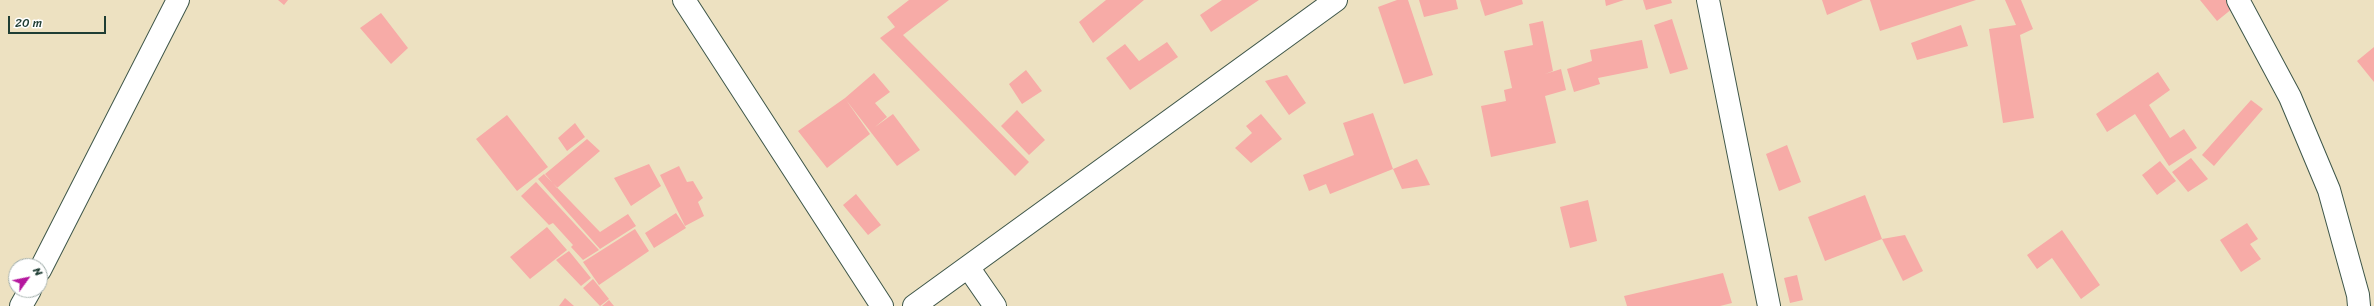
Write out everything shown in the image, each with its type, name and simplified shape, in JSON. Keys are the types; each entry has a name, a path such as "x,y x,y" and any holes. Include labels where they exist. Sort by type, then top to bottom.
{"street":[{"path":"46,258 178,0"},
{"path":"684,0 882,306"},
{"path":"914,306 1336,0"},
{"path":"1708,0 1769,306"},
{"path":"2238,0 2290,96 2329,190 2358,295 2359,306"},
{"path":"968,267 995,306"}],"building":[{"path":"278,0 288,0 284,5"},
{"path":"909,0 949,0 903,35 1029,162 1015,176 880,38 895,27 887,17"},
{"path":"1106,0 1144,0 1093,43 1079,22"},
{"path":"1222,0 1259,0 1211,32 1200,15"},
{"path":"1397,0 1408,0 1433,75 1404,84 1378,7"},
{"path":"1419,0 1456,0 1458,9 1424,17"},
{"path":"1480,0 1522,0 1523,4 1485,16"},
{"path":"1605,0 1624,0 1606,6"},
{"path":"1643,0 1671,0 1672,3 1646,10"},
{"path":"1822,0 1863,0 1827,15"},
{"path":"1870,0 1976,0 1880,31"},
{"path":"2005,0 2021,0 2033,29 2020,35 2034,118 2003,123 1989,29 2016,25"},
{"path":"2200,0 2226,0 2233,8 2217,21"},
{"path":"381,13 408,48 391,64 360,28"},
{"path":"1672,19 1688,69 1670,74 1654,25"},
{"path":"1543,21 1553,71 1545,74 1561,69 1566,90 1545,96 1556,143 1491,157 1481,106 1506,101 1504,90 1512,88 1504,51 1533,45 1529,24"},
{"path":"1961,25 1968,46 1917,60 1911,43"},
{"path":"1642,40 1648,68 1598,78 1600,84 1574,92 1567,69 1592,61 1590,50"},
{"path":"1167,42 1178,57 1130,90 1106,58 1125,44 1139,61"},
{"path":"2374,47 2374,82 2357,61"},
{"path":"1026,70 1042,91 1022,104 1009,84"},
{"path":"2158,72 2170,90 2149,105 2170,138 2184,129 2197,148 2169,166 2135,114 2107,132 2096,114"},
{"path":"874,73 890,92 875,103 887,117 875,127 893,114 920,150 897,166 846,100 870,134 827,168 798,131 845,98"},
{"path":"1287,75 1306,103 1289,115 1265,81"},
{"path":"2251,100 2263,109 2214,166 2202,155"},
{"path":"1017,110 1045,140 1029,155 1001,126"},
{"path":"1373,113 1393,169 1330,194 1326,184 1309,191 1303,175 1354,155 1343,123"},
{"path":"1261,114 1282,139 1251,163 1235,148 1252,133 1246,126"},
{"path":"507,115 548,167 517,191 476,139"},
{"path":"575,123 585,137 567,151 558,138"},
{"path":"587,139 600,151 557,188 545,174"},
{"path":"1787,145 1801,182 1779,191 1766,154"},
{"path":"2191,158 2208,179 2188,192 2172,172"},
{"path":"1417,159 1430,185 1402,189 1393,169"},
{"path":"2160,161 2176,181 2157,195 2142,175"},
{"path":"649,164 661,186 631,206 614,178"},
{"path":"679,166 687,182 693,181 703,198 698,202 704,216 685,226 660,175"},
{"path":"544,174 600,232 628,214 636,226 600,249 538,179"},
{"path":"536,182 599,250 583,260 571,247 573,245 553,223 549,225 521,196"},
{"path":"856,194 881,225 868,235 843,205"},
{"path":"1865,195 1882,239 1825,261 1808,217"},
{"path":"1588,200 1597,241 1570,248 1560,207"},
{"path":"676,213 686,228 654,248 645,233"},
{"path":"2247,223 2258,239 2250,244 2261,259 2241,272 2220,240"},
{"path":"547,227 567,250 530,279 510,257"},
{"path":"635,229 649,251 599,285 583,262"},
{"path":"2062,230 2100,285 2081,299 2052,258 2037,269 2027,255"},
{"path":"1905,235 1923,271 1903,281 1882,239"},
{"path":"569,251 591,278 581,286 556,260"},
{"path":"1723,273 1732,303 1720,306 1627,306 1624,296"},
{"path":"1797,275 1803,300 1790,303 1784,278"},
{"path":"593,279 609,299 600,306 583,288"},
{"path":"565,298 574,306 559,306"},
{"path":"609,300 614,306 602,306"}]}
